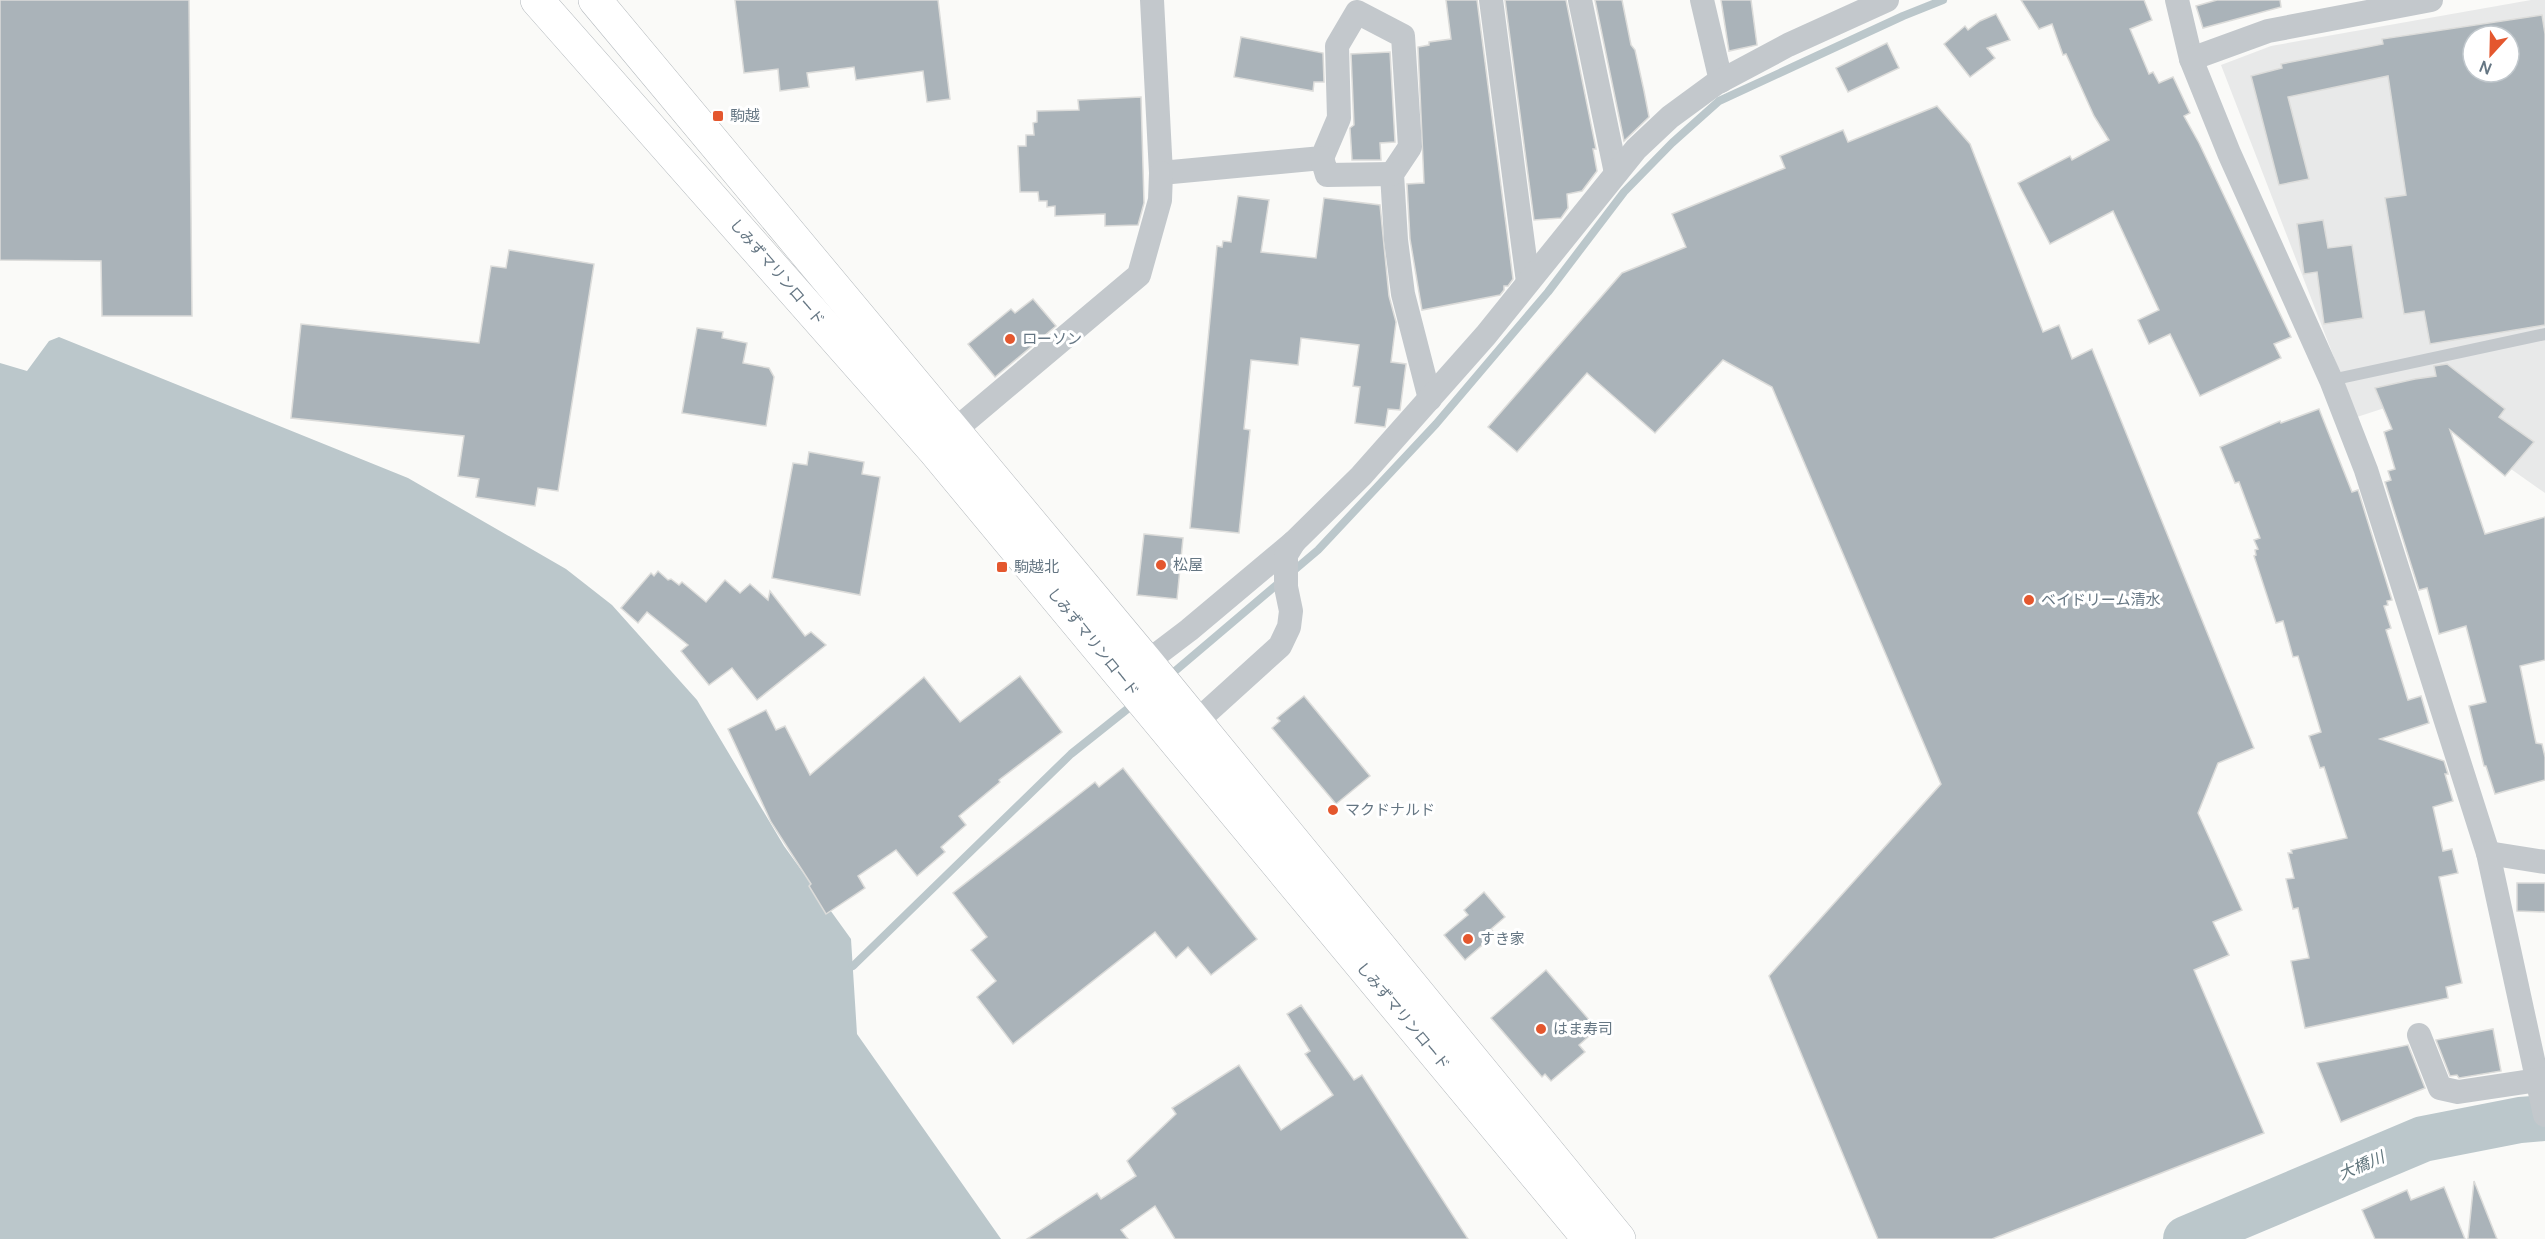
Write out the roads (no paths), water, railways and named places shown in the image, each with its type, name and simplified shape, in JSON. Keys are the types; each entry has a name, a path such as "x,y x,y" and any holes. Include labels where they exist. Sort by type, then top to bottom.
{"highway":[{"name":"しみずマリンロード","path":"537,0 944,440"},
{"name":"しみずマリンロード","path":"595,0 944,440 1148,686 1589,1239"},
{"name":"しみずマリンロード","path":"1185,732 1619,1239"}],"street":[{"path":"944,440 1139,275 1160,200 1161,173 1152,0"},
{"path":"1491,0 1528,282"},
{"path":"1580,0 1616,173"},
{"path":"1702,0 1721,81"},
{"path":"1148,686 1189,630 1290,548 1361,476 1486,335 1636,149 1670,117 1721,81 1788,45 1887,0"},
{"path":"2177,0 2191,59 2229,153 2331,380 2366,470 2488,853 2540,1083 2545,1115"},
{"path":"2191,59 2268,31 2431,0"},
{"path":"1392,174 1327,175 1322,158 1340,118 1337,46 1357,12 1403,36 1410,147 1392,174 1403,294 1419,365 1430,399"},
{"path":"1161,173 1322,158"},
{"path":"1185,732 1280,646 1289,627 1291,611 1286,587 1290,548"},
{"path":"2488,853 2545,862"},
{"path":"2419,1035 2440,1088 2458,1092 2540,1083"}],"lane":[{"path":"2331,380 2545,334"}],"waterway":[{"path":"1292,572 1318,550 1436,424 1548,292 1624,192 1672,143 1719,101 1903,16 1943,0"},
{"path":"1168,677 1280,582"},
{"path":"853,966 1071,754 1135,703"},
{"name":"大橋川","path":"2186,1239 2423,1139 2520,1120 2545,1118"}],"place":[{"name":"駒越","path":"718,116"},
{"name":"ローソン","path":"1010,339"},
{"name":"松屋","path":"1161,565"},
{"name":"駒越北","path":"1002,567"},
{"name":"ベイドリーム清水","path":"2029,600"},
{"name":"マクドナルド","path":"1333,810"},
{"name":"すき家","path":"1468,939"},
{"name":"はま寿司","path":"1541,1029"}]}
